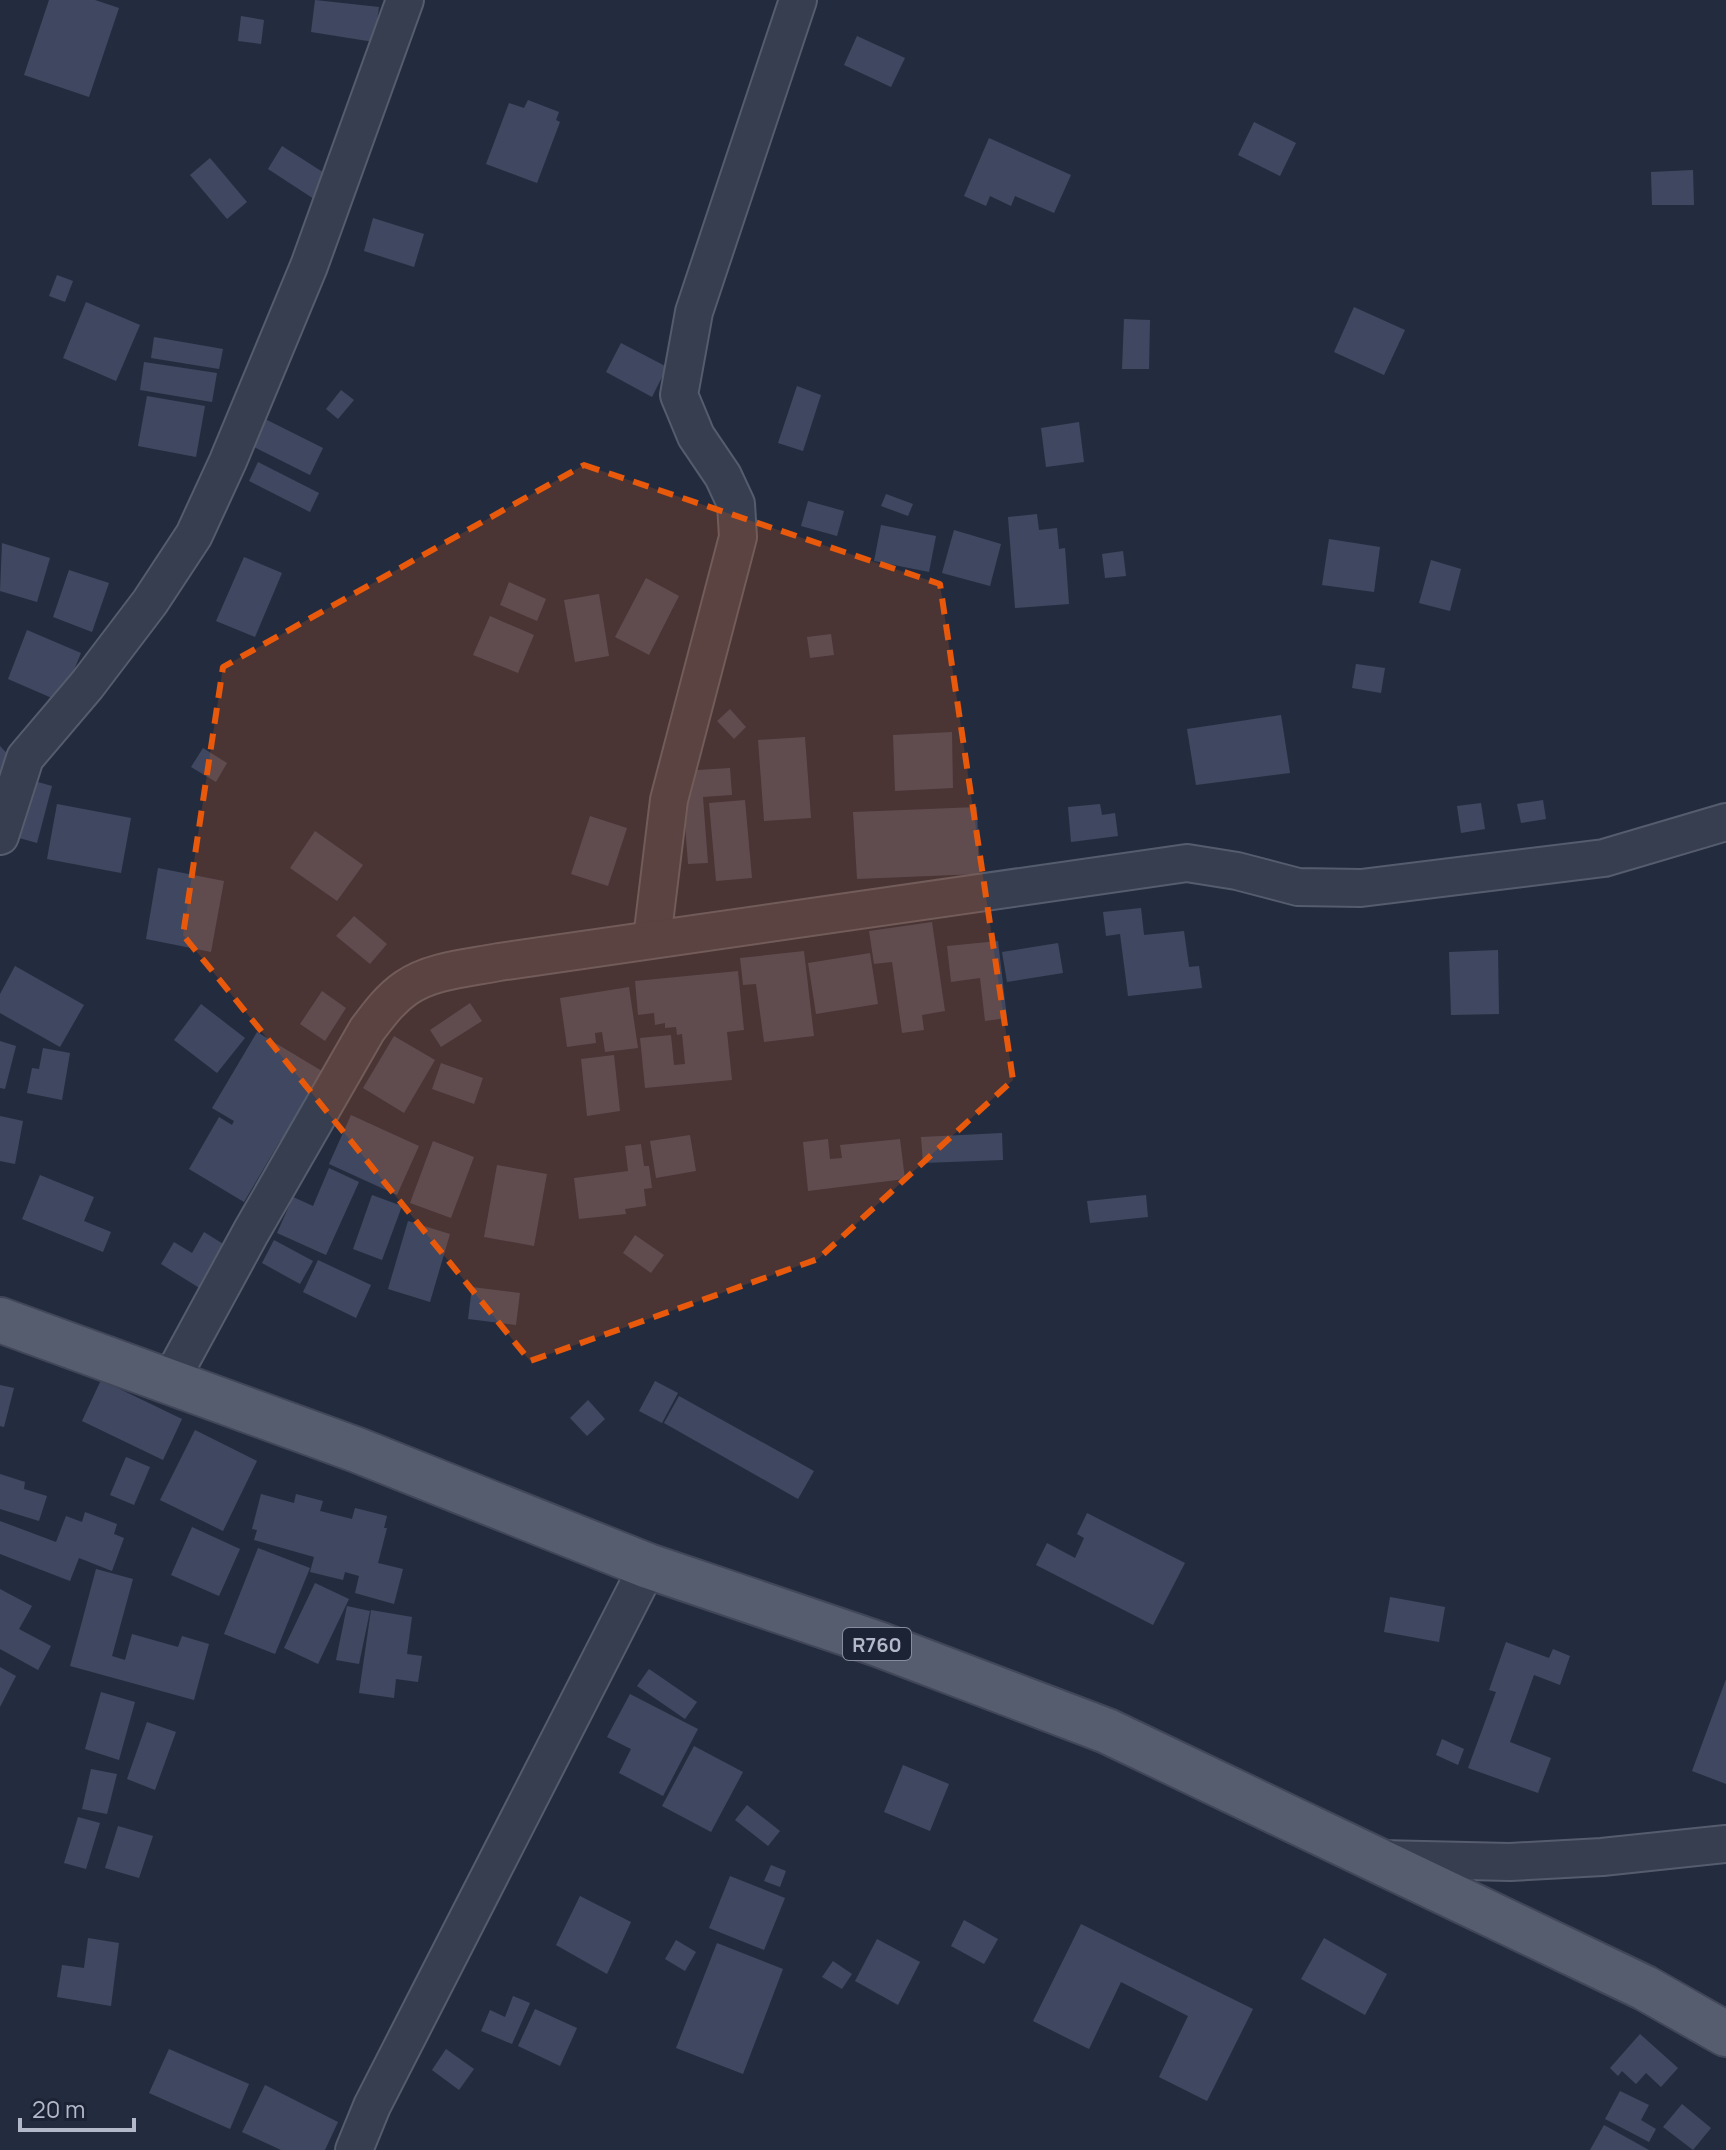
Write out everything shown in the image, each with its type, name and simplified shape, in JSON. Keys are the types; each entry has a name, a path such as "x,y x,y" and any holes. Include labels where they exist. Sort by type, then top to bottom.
{"main road":[{"name":"R760","path":"0,1320 357,1450 648,1566 878,1644 1107,1731 1645,1988 1726,2034"}],"street":[{"path":"0,836 25,758 87,685 150,602 194,535 309,266 405,0"},
{"path":"652,939 669,800 738,537 736,504 723,476 696,436 679,395 694,312 798,0"},
{"path":"170,1381 367,1030 388,1002 409,986 438,975 499,962 652,939 1187,863 1237,871 1298,887 1361,888 1604,858 1726,822"},
{"path":"354,2150 372,2106 648,1566"},
{"path":"1378,1859 1510,1862 1602,1857 1726,1844"}],"highlighted area":[{"path":"584,465 940,584 1013,1080 818,1259 530,1361 183,935 223,667"}],"building":[{"path":"49,0 95,0 119,8 89,97 24,75"},
{"path":"315,0 379,7 374,42 311,32"},
{"path":"241,16 264,20 261,44 238,41"},
{"path":"857,36 905,58 891,87 844,65"},
{"path":"528,100 559,112 556,120 560,122 537,183 486,164 509,103 524,108"},
{"path":"1254,122 1296,143 1280,176 1238,155"},
{"path":"989,138 1071,175 1054,213 1015,196 1011,206 990,196 986,206 964,196"},
{"path":"282,146 329,176 314,199 268,169"},
{"path":"210,158 247,202 227,219 190,175"},
{"path":"1693,170 1694,205 1652,205 1651,172"},
{"path":"373,218 424,234 414,267 364,251"},
{"path":"57,275 73,281 65,302 49,296"},
{"path":"86,302 140,325 116,381 63,358"},
{"path":"1354,307 1405,330 1384,375 1334,352"},
{"path":"1124,319 1150,320 1149,369 1122,369"},
{"path":"154,337 223,349 219,369 151,358"},
{"path":"621,343 667,367 652,397 606,372"},
{"path":"144,362 217,373 212,402 140,390"},
{"path":"797,386 821,395 803,451 778,443"},
{"path":"341,390 354,400 338,419 326,409"},
{"path":"147,396 205,406 196,457 138,446"},
{"path":"265,419 323,448 310,475 252,446"},
{"path":"1079,422 1084,462 1046,467 1041,428"},
{"path":"258,462 319,493 310,512 249,481"},
{"path":"886,494 913,504 908,516 881,506"},
{"path":"808,501 844,511 837,536 801,526"},
{"path":"1037,514 1039,530 1057,528 1059,549 1065,548 1069,604 1015,608 1008,517"},
{"path":"881,525 936,536 929,572 874,561"},
{"path":"954,530 1001,544 990,586 942,573"},
{"path":"1329,539 1380,547 1374,592 1322,585"},
{"path":"2,543 50,558 37,602 0,591"},
{"path":"1123,551 1126,576 1105,578 1102,554"},
{"path":"244,557 282,573 255,637 216,621"},
{"path":"1431,560 1461,569 1450,611 1419,603"},
{"path":"69,570 109,583 92,632 53,617"},
{"path":"646,578 679,596 649,655 615,637"},
{"path":"509,582 546,599 537,621 500,605"},
{"path":"599,594 609,656 575,662 564,600"},
{"path":"490,616 534,635 518,673 473,655"},
{"path":"27,630 81,653 61,702 8,679"},
{"path":"831,634 834,655 810,658 807,637"},
{"path":"1356,664 1385,668 1381,693 1352,688"},
{"path":"730,709 746,727 734,739 717,721"},
{"path":"1281,715 1290,773 1196,785 1187,729"},
{"path":"952,732 953,788 895,791 893,735"},
{"path":"805,737 811,818 764,821 758,740"},
{"path":"0,746 16,763 0,779"},
{"path":"203,748 227,763 216,782 191,767"},
{"path":"730,768 732,795 703,797 708,863 688,864 681,771"},
{"path":"27,779 52,786 37,843 12,836"},
{"path":"745,800 752,878 716,881 709,803"},
{"path":"1543,800 1546,819 1521,823 1517,804"},
{"path":"1481,803 1485,829 1461,833 1457,806"},
{"path":"57,804 131,818 121,873 47,859"},
{"path":"1100,804 1102,815 1115,813 1118,836 1071,842 1068,807"},
{"path":"977,807 979,874 857,879 853,812"},
{"path":"590,816 627,828 608,886 571,874"},
{"path":"315,831 363,865 337,901 290,868"},
{"path":"158,868 224,881 211,952 146,939"},
{"path":"1141,908 1144,935 1184,931 1189,967 1199,966 1202,988 1128,996 1120,934 1106,936 1103,912"},
{"path":"354,916 387,944 370,964 336,936"},
{"path":"932,922 945,1011 922,1015 924,1030 902,1033 892,962 874,964 869,931"},
{"path":"998,941 1007,1018 985,1021 980,978 951,982 947,946"},
{"path":"1058,943 1063,973 1007,982 1002,952"},
{"path":"1498,950 1499,1014 1451,1015 1449,952"},
{"path":"804,951 814,1036 764,1042 756,984 743,985 740,958"},
{"path":"870,953 878,1004 816,1014 808,963"},
{"path":"15,966 84,1005 60,1047 0,1013 0,994"},
{"path":"738,971 744,1030 727,1032 732,1080 645,1088 640,1038 671,1035 674,1065 685,1064 682,1034 677,1035 676,1027 665,1028 665,1023 655,1025 654,1013 638,1015 635,981"},
{"path":"629,987 638,1048 605,1052 602,1032 595,1033 596,1043 567,1047 560,998"},
{"path":"322,991 346,1008 325,1041 300,1024"},
{"path":"470,1003 482,1021 441,1047 430,1030"},
{"path":"201,1004 245,1038 217,1073 174,1040"},
{"path":"257,1032 327,1074 286,1144 280,1141 244,1202 189,1169 219,1117 232,1125 234,1121 212,1108"},
{"path":"394,1036 435,1060 404,1113 363,1088"},
{"path":"0,1041 16,1046 5,1089 0,1088"},
{"path":"43,1048 70,1053 62,1100 27,1093 32,1068 39,1069"},
{"path":"614,1055 620,1111 587,1116 581,1059"},
{"path":"441,1063 483,1078 474,1104 432,1089"},
{"path":"351,1115 419,1146 397,1195 329,1164"},
{"path":"0,1116 23,1121 15,1164 0,1161"},
{"path":"1002,1133 1003,1160 923,1163 921,1137"},
{"path":"690,1135 696,1171 656,1178 650,1141"},
{"path":"828,1139 830,1159 842,1158 840,1145 900,1139 905,1179 808,1191 803,1142"},
{"path":"433,1141 474,1157 451,1218 410,1203"},
{"path":"641,1144 644,1166 649,1166 652,1188 644,1189 646,1206 625,1209 626,1214 579,1219 574,1178 628,1171 625,1146"},
{"path":"497,1165 547,1174 534,1246 484,1237"},
{"path":"329,1168 359,1182 326,1255 277,1233 293,1197 313,1206"},
{"path":"40,1175 94,1197 84,1221 111,1232 103,1252 22,1219"},
{"path":"372,1195 402,1206 382,1260 353,1249"},
{"path":"1146,1195 1148,1217 1090,1223 1087,1201"},
{"path":"408,1221 450,1234 430,1302 388,1289"},
{"path":"204,1232 228,1247 201,1289 161,1264 174,1242 192,1253"},
{"path":"635,1235 664,1255 651,1273 623,1253"},
{"path":"274,1240 313,1261 300,1284 262,1263"},
{"path":"318,1260 371,1285 356,1318 303,1292"},
{"path":"472,1287 520,1293 516,1325 468,1319"},
{"path":"101,1380 182,1419 163,1460 82,1421"},
{"path":"655,1381 678,1393 662,1423 639,1411"},
{"path":"0,1385 14,1388 4,1427 0,1426"},
{"path":"679,1396 814,1471 798,1499 664,1423"},
{"path":"588,1400 605,1419 587,1436 570,1418"},
{"path":"195,1430 257,1461 223,1531 160,1500"},
{"path":"126,1457 150,1467 134,1505 110,1495"},
{"path":"0,1474 25,1482 24,1489 47,1496 39,1521 0,1509"},
{"path":"261,1494 294,1503 296,1494 323,1501 320,1511 352,1519 355,1508 387,1516 378,1563 403,1569 394,1604 355,1593 359,1576 345,1572 343,1580 310,1572 314,1557 254,1540 257,1530 252,1529"},
{"path":"85,1512 117,1524 114,1534 124,1538 112,1571 79,1558 70,1581 0,1554 0,1521 56,1542 66,1516 82,1522"},
{"path":"1087,1513 1185,1563 1153,1625 1036,1565 1047,1543 1075,1558 1084,1538 1077,1534"},
{"path":"192,1527 240,1549 219,1596 171,1575"},
{"path":"258,1548 310,1568 275,1654 224,1634"},
{"path":"96,1569 133,1579 112,1656 125,1660 132,1634 178,1647 182,1636 209,1644 194,1700 70,1666"},
{"path":"315,1583 349,1599 318,1664 284,1648"},
{"path":"0,1589 32,1606 19,1629 51,1646 38,1670 0,1649"},
{"path":"1390,1597 1445,1607 1439,1642 1384,1632"},
{"path":"347,1606 370,1611 359,1664 336,1660"},
{"path":"371,1610 412,1617 407,1654 422,1656 418,1682 396,1679 394,1698 359,1693"},
{"path":"1506,1642 1549,1658 1553,1649 1570,1656 1560,1685 1534,1675 1510,1742 1551,1758 1538,1793 1468,1768 1496,1692 1489,1690"},
{"path":"0,1667 16,1676 0,1707"},
{"path":"649,1669 697,1702 685,1719 637,1686"},
{"path":"1726,1679 1726,1784 1692,1771"},
{"path":"101,1692 135,1702 119,1760 85,1749"},
{"path":"630,1694 698,1729 663,1796 619,1773 631,1749 607,1737"},
{"path":"147,1722 176,1732 155,1790 127,1779"},
{"path":"1442,1739 1464,1749 1458,1765 1436,1755"},
{"path":"694,1746 743,1772 711,1832 662,1806"},
{"path":"903,1765 949,1784 930,1831 884,1812"},
{"path":"91,1769 117,1774 107,1814 82,1809"},
{"path":"747,1805 780,1831 768,1846 735,1820"},
{"path":"78,1817 100,1823 86,1869 64,1863"},
{"path":"118,1826 153,1836 139,1878 105,1868"},
{"path":"771,1865 786,1871 780,1887 764,1881"},
{"path":"730,1876 785,1898 764,1950 709,1928"},
{"path":"580,1896 631,1922 607,1974 556,1945"},
{"path":"964,1920 998,1939 984,1964 951,1946"},
{"path":"1081,1924 1253,2009 1207,2101 1159,2077 1188,2016 1121,1982 1089,2049 1033,2021"},
{"path":"88,1938 119,1943 111,2006 57,1997 62,1965 84,1968"},
{"path":"1324,1938 1387,1974 1365,2015 1301,1979"},
{"path":"877,1939 920,1962 898,2005 855,1981"},
{"path":"676,1940 696,1952 685,1971 665,1959"},
{"path":"717,1943 783,1969 743,2074 676,2048"},
{"path":"833,1961 852,1974 842,1989 822,1977"},
{"path":"513,1996 530,2003 512,2044 481,2031 490,2010 505,2017"},
{"path":"535,2009 577,2028 560,2066 518,2046"},
{"path":"1640,2034 1678,2068 1661,2087 1646,2073 1636,2084 1622,2071 1618,2076 1610,2068"},
{"path":"169,2049 249,2084 230,2129 149,2093"},
{"path":"446,2049 474,2069 459,2090 432,2070"},
{"path":"265,2085 338,2122 325,2150 281,2150 242,2132"},
{"path":"1620,2091 1649,2105 1641,2120 1656,2129 1649,2142 1605,2119"},
{"path":"1682,2104 1711,2128 1693,2150 1663,2127"},
{"path":"1604,2125 1649,2150 1590,2150"}]}
